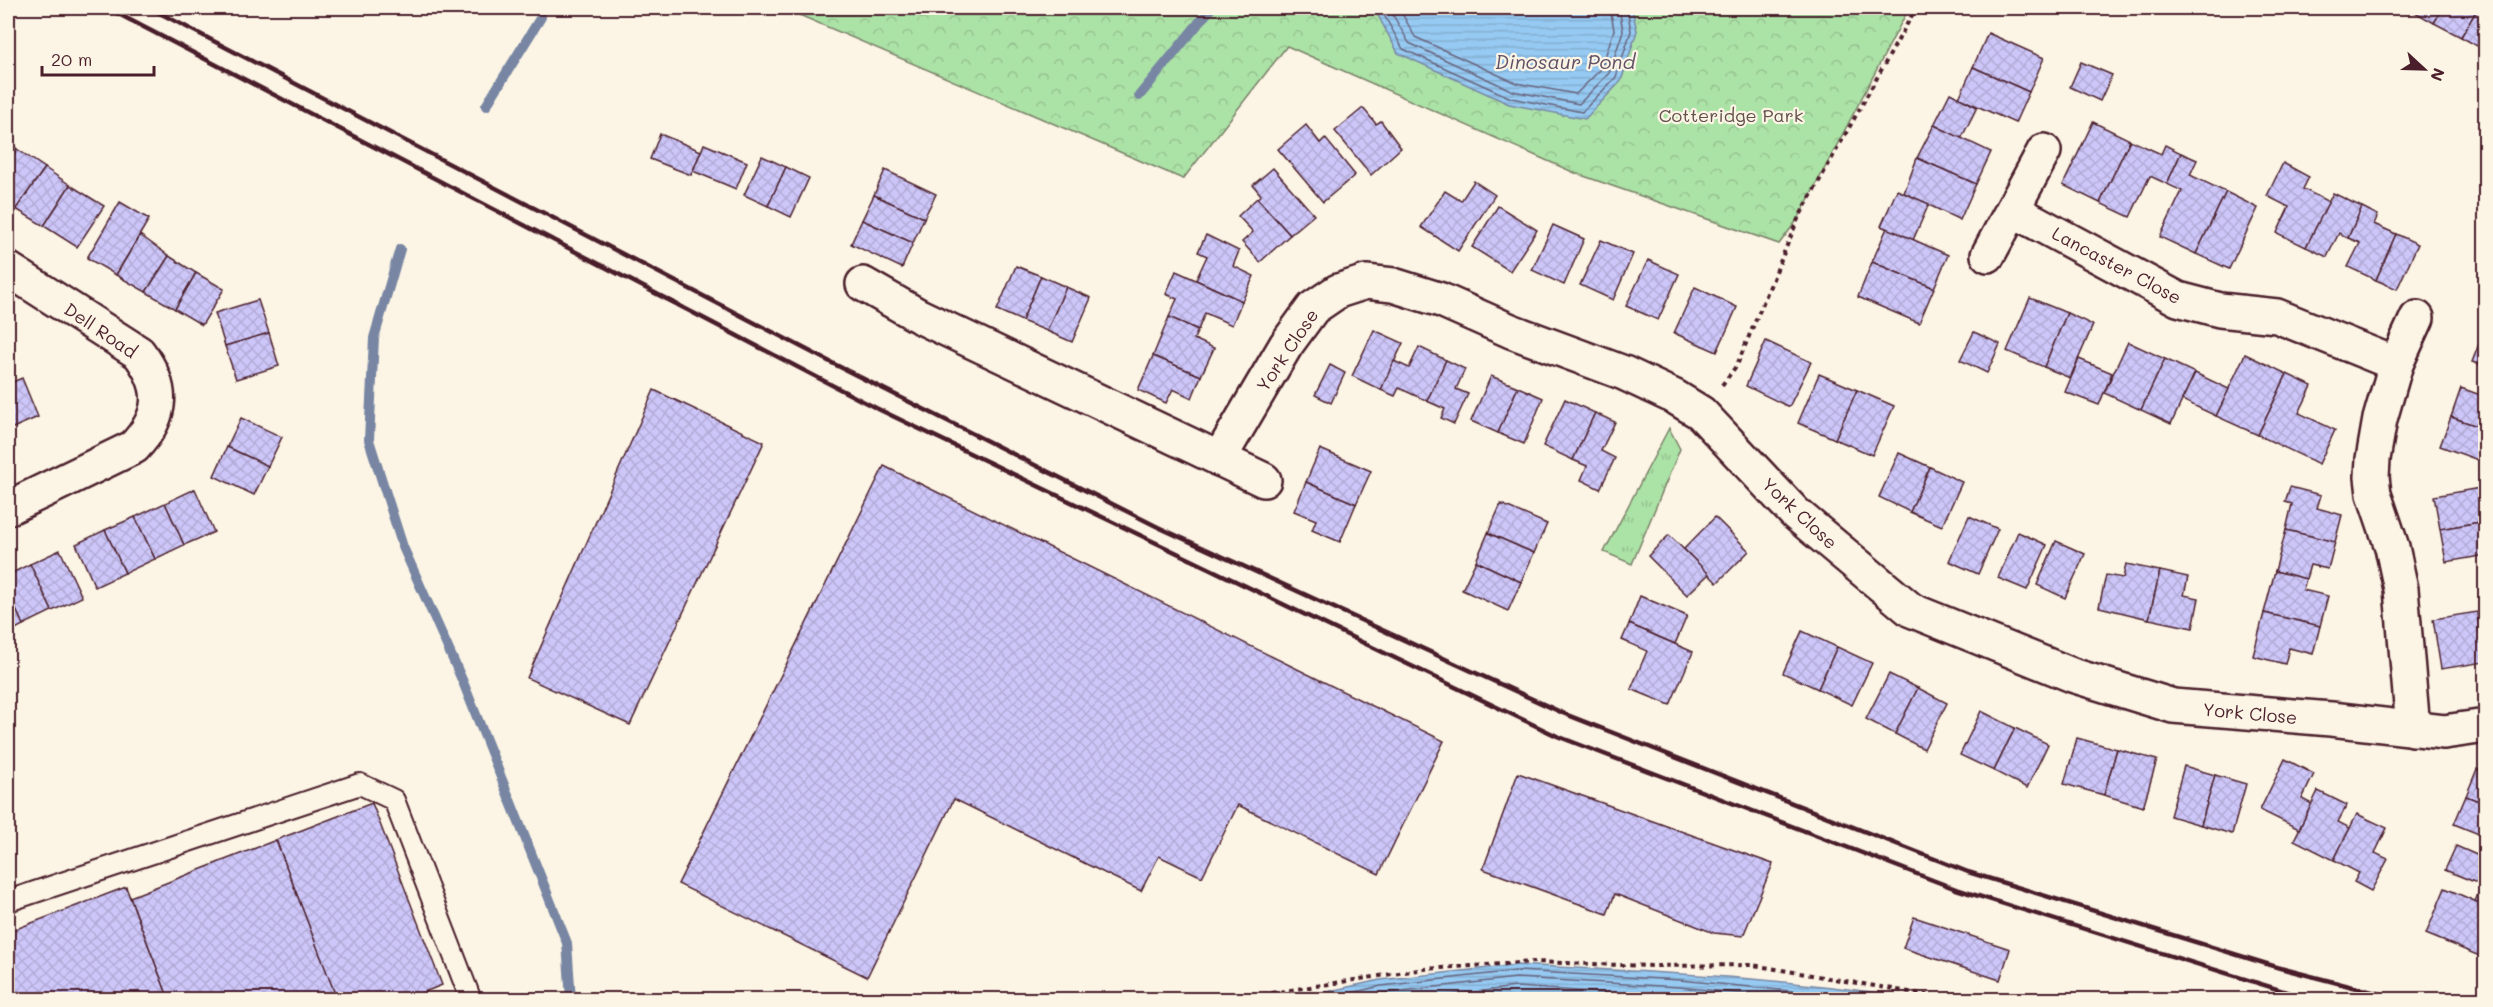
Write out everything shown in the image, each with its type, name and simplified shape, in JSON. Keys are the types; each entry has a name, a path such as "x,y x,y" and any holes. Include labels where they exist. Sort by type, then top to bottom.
{"street":[{"path":"1989,255 2044,151"},
{"name":"Lancaster Close","path":"2013,210 2178,299 2220,310 2277,316 2396,364"},
{"name":"Dell Road","path":"8,269 139,353 152,370 157,411 149,431 134,447 8,508"},
{"name":"York Close","path":"1219,459 1286,345 1313,308 1338,291 1366,282 1393,285 1441,300 1511,331 1624,373 1675,397 1701,413 1795,513 1911,610 2072,675 2173,706 2331,719 2444,732 2486,726"},
{"path":"863,284 919,316 1264,480"},
{"path":"2413,729 2401,589 2392,547 2374,494 2372,477 2380,419 2396,364 2418,318"}],"lane":[{"path":"8,901 360,784 394,800 471,999"}],"path":[{"path":"1701,413 1737,365 1798,219 1916,8"},
{"path":"1227,999 1424,969 1534,962 1652,966 1753,965 1956,999"}],"green space":[{"name":"Cotteridge Park","path":"783,8 1909,8 1798,219 1779,244 1575,173 1287,46 1183,179"},
{"path":"1669,428 1680,449 1632,564 1604,552"}],"water":[{"name":"Dinosaur Pond","path":"1374,8 1632,8 1637,31 1621,81 1585,119 1509,104 1398,53"},
{"path":"1516,965 1767,980 1917,999 1293,999 1380,980"}],"building":[{"path":"2408,8 2443,8 2434,23"},
{"path":"2443,8 2478,8 2461,37 2434,23"},
{"path":"2478,8 2486,8 2486,51 2461,37"},
{"path":"1988,33 2044,58 2029,92 1973,67"},
{"path":"2081,62 2112,75 2100,101 2070,87"},
{"path":"1973,67 2029,92 2015,123 1959,98"},
{"path":"1950,93 1977,107 1961,139 1934,125"},
{"path":"1363,108 1376,124 1381,121 1401,148 1371,175 1335,131"},
{"path":"2093,122 2130,140 2100,203 2063,185"},
{"path":"1306,125 1320,143 1325,138 1355,175 1323,202 1278,149"},
{"path":"1934,125 1991,152 1976,184 1917,158"},
{"path":"660,134 701,151 691,175 650,159"},
{"path":"8,140 17,149 8,164"},
{"path":"2130,140 2161,154 2165,145 2181,153 2167,184 2150,176 2130,217 2100,203"},
{"path":"704,144 747,162 736,189 693,171"},
{"path":"17,149 45,168 16,209 8,203 8,164"},
{"path":"2181,153 2197,160 2190,175 2226,192 2196,254 2160,237 2182,191 2167,184"},
{"path":"762,156 786,167 768,206 744,195"},
{"path":"1917,158 1976,184 1960,220 1904,193"},
{"path":"2283,163 2309,177 2303,189 2329,202 2306,247 2277,233 2289,207 2267,196"},
{"path":"786,167 809,178 791,217 768,206"},
{"path":"45,168 70,185 44,226 16,209"},
{"path":"1273,168 1314,215 1290,235 1257,198 1261,195 1253,185"},
{"path":"885,170 936,194 924,218 874,195"},
{"path":"1474,181 1495,195 1458,251 1421,227 1445,191 1461,201"},
{"path":"70,185 104,206 77,247 44,226"},
{"path":"1897,190 1929,204 1913,240 1881,226"},
{"path":"2226,192 2258,208 2229,269 2196,254"},
{"path":"2333,193 2362,207 2348,238 2339,233 2327,257 2306,247"},
{"path":"874,195 924,218 913,243 862,220"},
{"path":"1257,198 1290,235 1260,262 1242,242 1253,232 1238,216"},
{"path":"120,202 149,219 116,275 87,258"},
{"path":"1498,206 1537,230 1510,271 1472,247"},
{"path":"2362,207 2378,215 2374,224 2396,234 2376,280 2348,267 2360,243 2348,238"},
{"path":"862,220 913,243 902,268 851,244"},
{"path":"1553,225 1584,239 1564,285 1532,270"},
{"path":"1887,228 1948,255 1934,288 1872,262"},
{"path":"2396,234 2418,244 2397,289 2376,280"},
{"path":"140,235 169,256 146,292 116,275"},
{"path":"1206,235 1239,251 1233,266 1254,276 1242,301 1196,280 1207,256 1198,252"},
{"path":"1601,240 1633,254 1613,300 1580,285"},
{"path":"169,256 196,273 175,309 146,292"},
{"path":"1648,260 1679,274 1658,320 1626,306"},
{"path":"1872,262 1934,288 1919,323 1858,297"},
{"path":"1016,266 1041,276 1022,321 997,310"},
{"path":"1176,271 1242,301 1232,325 1205,313 1198,330 1169,317 1177,299 1166,294"},
{"path":"196,273 224,289 202,325 175,309"},
{"path":"1041,276 1066,287 1047,331 1022,321"},
{"path":"1066,287 1091,298 1072,342 1047,331"},
{"path":"1695,287 1737,307 1717,352 1674,333"},
{"path":"2030,298 2067,313 2044,367 2007,351"},
{"path":"258,300 269,333 225,346 215,313"},
{"path":"2067,313 2093,325 2070,378 2044,367"},
{"path":"1169,317 1198,330 1194,339 1214,348 1201,376 1153,356"},
{"path":"1374,330 1403,343 1381,390 1352,376"},
{"path":"1974,332 2000,344 1987,373 1960,360"},
{"path":"269,333 279,366 236,379 225,346"},
{"path":"2482,336 2486,338 2486,367 2472,362"},
{"path":"1766,341 1811,362 1789,407 1746,386"},
{"path":"2128,342 2165,359 2141,410 2104,393"},
{"path":"1419,347 1446,360 1427,401 1399,388 1395,396 1381,390 1394,361 1409,368"},
{"path":"2245,354 2287,374 2258,435 2216,416"},
{"path":"1153,356 1201,376 1192,398 1173,389 1166,403 1138,390"},
{"path":"2079,359 2112,373 2099,405 2065,392"},
{"path":"2165,359 2195,373 2171,424 2141,410"},
{"path":"1446,360 1465,369 1456,389 1468,394 1454,424 1441,418 1445,409 1427,401"},
{"path":"1330,365 1345,373 1331,403 1315,395"},
{"path":"2195,373 2229,389 2216,416 2182,400"},
{"path":"1819,374 1857,390 1835,439 1798,423"},
{"path":"2287,374 2312,386 2299,413 2335,430 2319,464 2258,435"},
{"path":"1491,376 1518,387 1498,433 1471,421"},
{"path":"22,378 38,417 8,430 8,384"},
{"path":"1518,387 1543,398 1524,444 1498,433"},
{"path":"2461,388 2486,397 2486,429 2451,417"},
{"path":"654,390 764,442 630,725 527,678"},
{"path":"1857,390 1894,406 1872,455 1835,439"},
{"path":"1565,399 1595,413 1573,460 1543,446"},
{"path":"1595,413 1615,422 1601,451 1615,458 1600,489 1581,480 1587,466 1573,460"},
{"path":"2451,417 2486,429 2486,463 2440,446"},
{"path":"241,418 282,437 268,466 227,447"},
{"path":"227,447 268,466 254,495 214,476"},
{"path":"1320,449 1371,471 1356,504 1306,482"},
{"path":"1899,453 1930,467 1910,512 1879,497"},
{"path":"884,466 1444,741 1379,874 1238,805 1202,877 1159,856 1141,891 954,799 867,977 678,884"},
{"path":"1930,467 1962,482 1942,526 1910,512"},
{"path":"1306,482 1356,504 1340,542 1312,530 1316,520 1294,511"},
{"path":"2290,487 2321,495 2317,508 2342,515 2335,542 2286,530 2292,504 2285,502"},
{"path":"2486,487 2486,521 2440,529 2434,496"},
{"path":"195,489 214,532 184,545 165,503"},
{"path":"165,503 184,545 155,559 135,517"},
{"path":"1501,504 1547,524 1534,553 1488,533"},
{"path":"1969,516 1998,529 1978,574 1949,561"},
{"path":"135,517 155,559 125,573 105,530"},
{"path":"1715,517 1749,551 1717,583 1684,549"},
{"path":"2486,521 2486,555 2446,562 2440,529"},
{"path":"105,530 125,573 95,587 76,544"},
{"path":"2286,530 2335,542 2328,569 2310,565 2306,579 2275,571"},
{"path":"2018,532 2047,545 2027,590 1998,578"},
{"path":"1488,533 1534,553 1521,582 1476,561"},
{"path":"1669,535 1709,574 1687,595 1648,556"},
{"path":"2056,541 2085,554 2065,598 2037,585"},
{"path":"60,550 82,597 52,611 30,564"},
{"path":"1476,561 1521,582 1508,611 1462,590"},
{"path":"30,564 52,611 23,625 8,592 8,575"},
{"path":"2126,564 2160,571 2149,619 2099,607 2106,575 2123,578"},
{"path":"2160,571 2188,577 2184,595 2199,598 2193,628 2149,619"},
{"path":"2275,571 2306,579 2303,590 2328,596 2320,626 2264,613"},
{"path":"8,592 23,625 8,633"},
{"path":"1640,596 1687,616 1675,644 1629,624"},
{"path":"2477,612 2485,662 2441,669 2433,619"},
{"path":"2264,613 2320,626 2313,654 2289,648 2285,664 2253,656"},
{"path":"1629,624 1693,652 1670,705 1631,689 1647,651 1622,640"},
{"path":"1802,631 1837,647 1818,689 1783,673"},
{"path":"1837,647 1872,663 1852,705 1818,689"},
{"path":"1889,674 1918,688 1895,734 1866,719"},
{"path":"1918,688 1947,703 1924,749 1895,734"},
{"path":"1981,711 2015,728 1994,771 1960,755"},
{"path":"2015,728 2048,744 2027,788 1994,771"},
{"path":"2077,738 2117,749 2104,795 2064,784"},
{"path":"2117,749 2157,760 2143,807 2104,795"},
{"path":"2285,759 2314,774 2302,799 2312,804 2299,829 2260,810"},
{"path":"2184,766 2215,775 2201,825 2170,816"},
{"path":"2477,769 2486,773 2486,804 2466,796"},
{"path":"1518,773 1773,864 1743,936 1714,933 1615,894 1607,914 1483,869"},
{"path":"2215,775 2246,784 2232,834 2201,825"},
{"path":"2318,791 2347,805 2338,822 2350,828 2334,860 2294,840"},
{"path":"2466,796 2486,804 2486,837 2454,824"},
{"path":"372,803 442,985 404,1000 337,1000 276,840"},
{"path":"2357,814 2387,828 2375,853 2388,859 2371,891 2354,882 2359,873 2334,860"},
{"path":"276,840 337,999 169,1000 130,897"},
{"path":"2456,846 2486,859 2486,906 2475,901 2482,885 2445,870"},
{"path":"126,887 169,1000 8,1000 8,932"},
{"path":"2445,888 2486,906 2486,924 2479,940 2486,943 2482,957 2426,934"},
{"path":"1914,917 2010,949 2000,980 1903,948"}],"waterway":[{"path":"1139,96 1211,8"},
{"path":"486,106 541,17"},
{"path":"400,249 374,338 369,440 403,547 463,682 567,943 571,1000"}],"railway":[{"path":"107,8 876,408 1557,736 1956,889 2312,1000"},
{"path":"150,8 836,365 1158,527 1565,714 1968,872 2280,968 2403,1000"}]}
